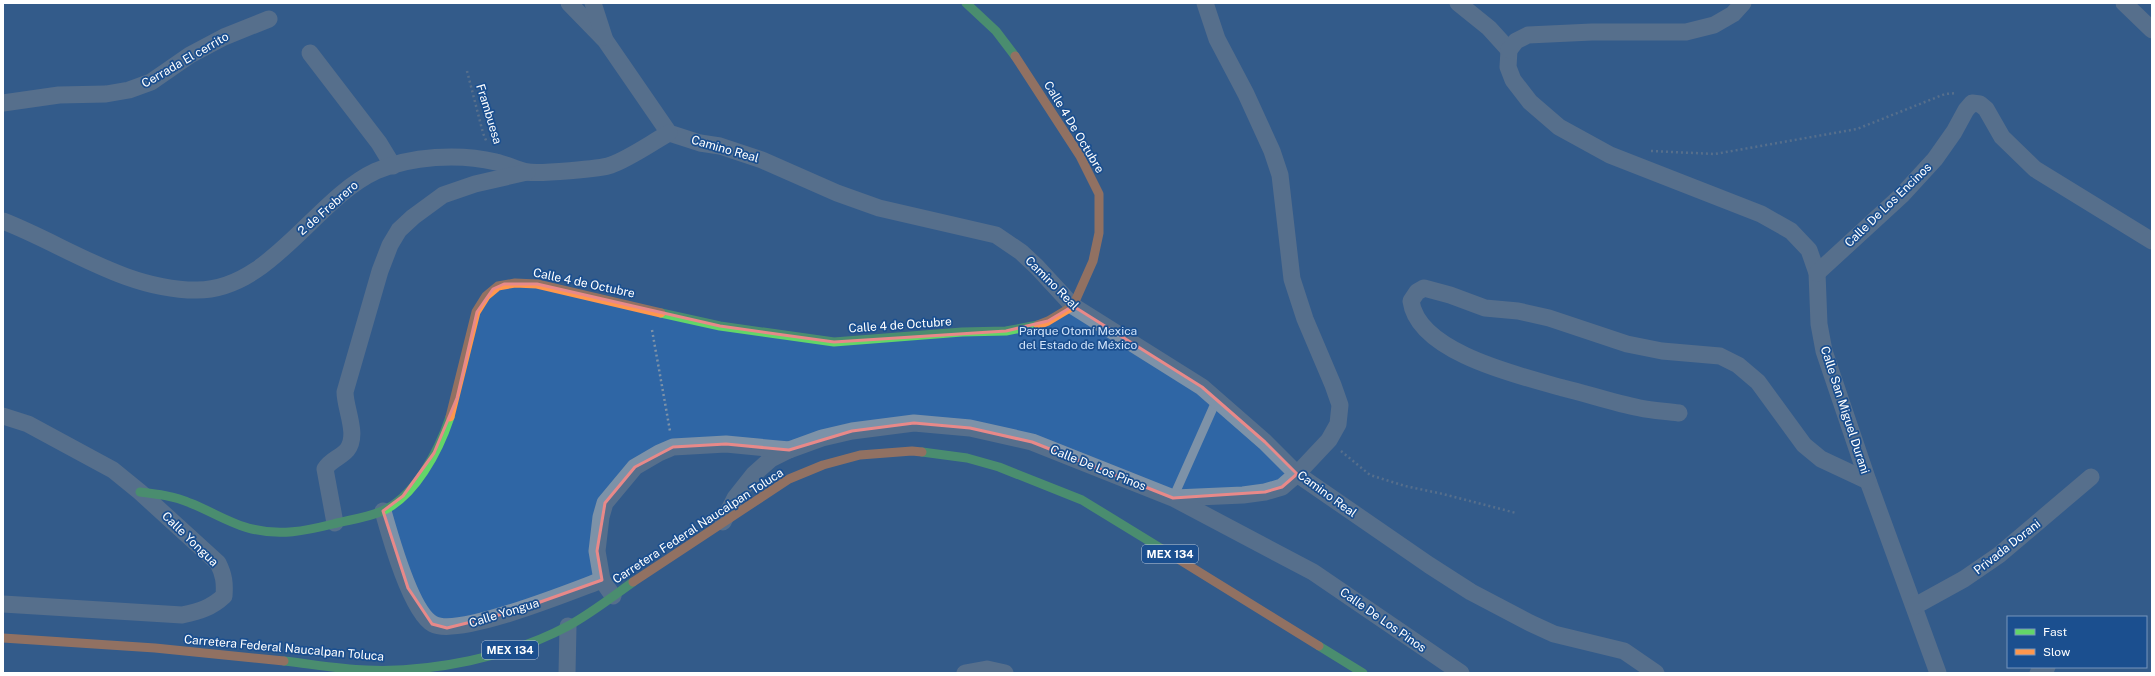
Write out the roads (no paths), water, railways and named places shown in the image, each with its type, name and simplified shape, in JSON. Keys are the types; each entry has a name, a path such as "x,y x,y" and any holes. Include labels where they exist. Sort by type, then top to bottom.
{"main road":[{"name":"Calle 4 De Octubre","path":"966,3 996,31 1020,62 1080,156 1093,179 1099,194 1099,233 1093,261 1073,306"},
{"name":"Calle 4 de Octubre","path":"140,492 179,498 233,523 266,531 290,533 383,511 408,491 421,476 437,447 449,422 457,398 477,312 493,289 504,284 519,282 537,284 720,326 834,342 962,332 1006,331 1028,328 1048,321 1073,306"},
{"name":"Carretera Federal Naucalpan Toluca","path":"3,638 155,648 358,669 424,668 468,662 535,642 568,626 722,522 790,479 823,466 860,456 912,451 967,458 1027,477 1082,500 1363,673"}],"street":[{"path":"569,3 605,40 669,133"},
{"path":"593,3 605,40"},
{"path":"1173,498 1206,498 1265,492 1282,487 1297,474 1328,440 1338,424 1340,406 1333,385 1305,319 1292,280 1280,175 1272,151 1246,94 1217,39 1205,3"},
{"path":"1458,3 1489,28 1509,50 1516,41 1528,35 1592,32 1686,32 1714,25 1733,14 1743,3"},
{"path":"2124,3 2152,30"},
{"name":"Cerrada El cerrito","path":"3,103 59,95 106,94 129,90 152,82 190,54 224,37 269,19"},
{"name":"Calle San Miguel Durani","path":"1509,50 1508,67 1512,80 1530,102 1559,127 1610,155 1761,214 1791,231 1810,250 1817,273 1819,324 1824,351 1868,481 1915,606 1938,673"},
{"path":"310,53 379,143 393,166"},
{"name":"Calle De Los Encinos","path":"1817,273 1902,195 1935,159 1972,103 1980,104 1986,109 2002,137 2035,169 2152,241"},
{"name":"Camino Real","path":"669,133 700,143 720,146 762,160 837,193 879,208 996,235 1021,252 1073,306 1202,387 1266,442 1297,474 1429,565 1506,611 1554,634 1624,651 1656,673"},
{"name":"2 de Frebrero","path":"3,221 134,279 165,287 196,290 223,286 256,270 358,181 393,166 421,160 473,158 495,162 527,172 611,166 669,133"},
{"path":"335,523 325,468 347,450 351,442 352,434 345,403 345,392 380,271 390,245 399,230 412,217 443,195 475,184 527,172"},
{"path":"1679,413 1640,408 1480,363 1439,341 1420,323 1412,311 1411,301 1417,292 1424,288 1450,295 1485,308 1518,311 1550,318 1626,344 1662,351 1720,356 1738,365 1758,382 1771,397 1804,445 1821,459 1868,481"},
{"name":"Calle Yongua","path":"3,416 28,424 113,470 140,492 218,563 224,574 225,584 224,596 218,601 205,610 182,615 3,604"},
{"name":"Calle De Los Pinos","path":"722,522 735,498 754,474 772,460 789,450 822,438 852,431 914,423 970,428 1032,442 1173,498 1314,572 1461,673"},
{"path":"613,596 602,580 597,551 601,517 606,503 635,467 659,453 673,447 726,444 789,450"},
{"name":"Privada Dorani","path":"1915,606 1964,579 1999,555 2091,477"},
{"name":"Calle Yongua","path":"383,511 392,546 408,588 419,608 432,624 447,628 466,625 515,611 602,580"},
{"path":"567,673 568,626"},
{"path":"965,673 987,669 1005,673"}],"lane":[{"path":"1173,498 1217,399"}],"park label":[{"name":"Parque Otomí Mexica del Estado de México","path":"1078,338"}]}
